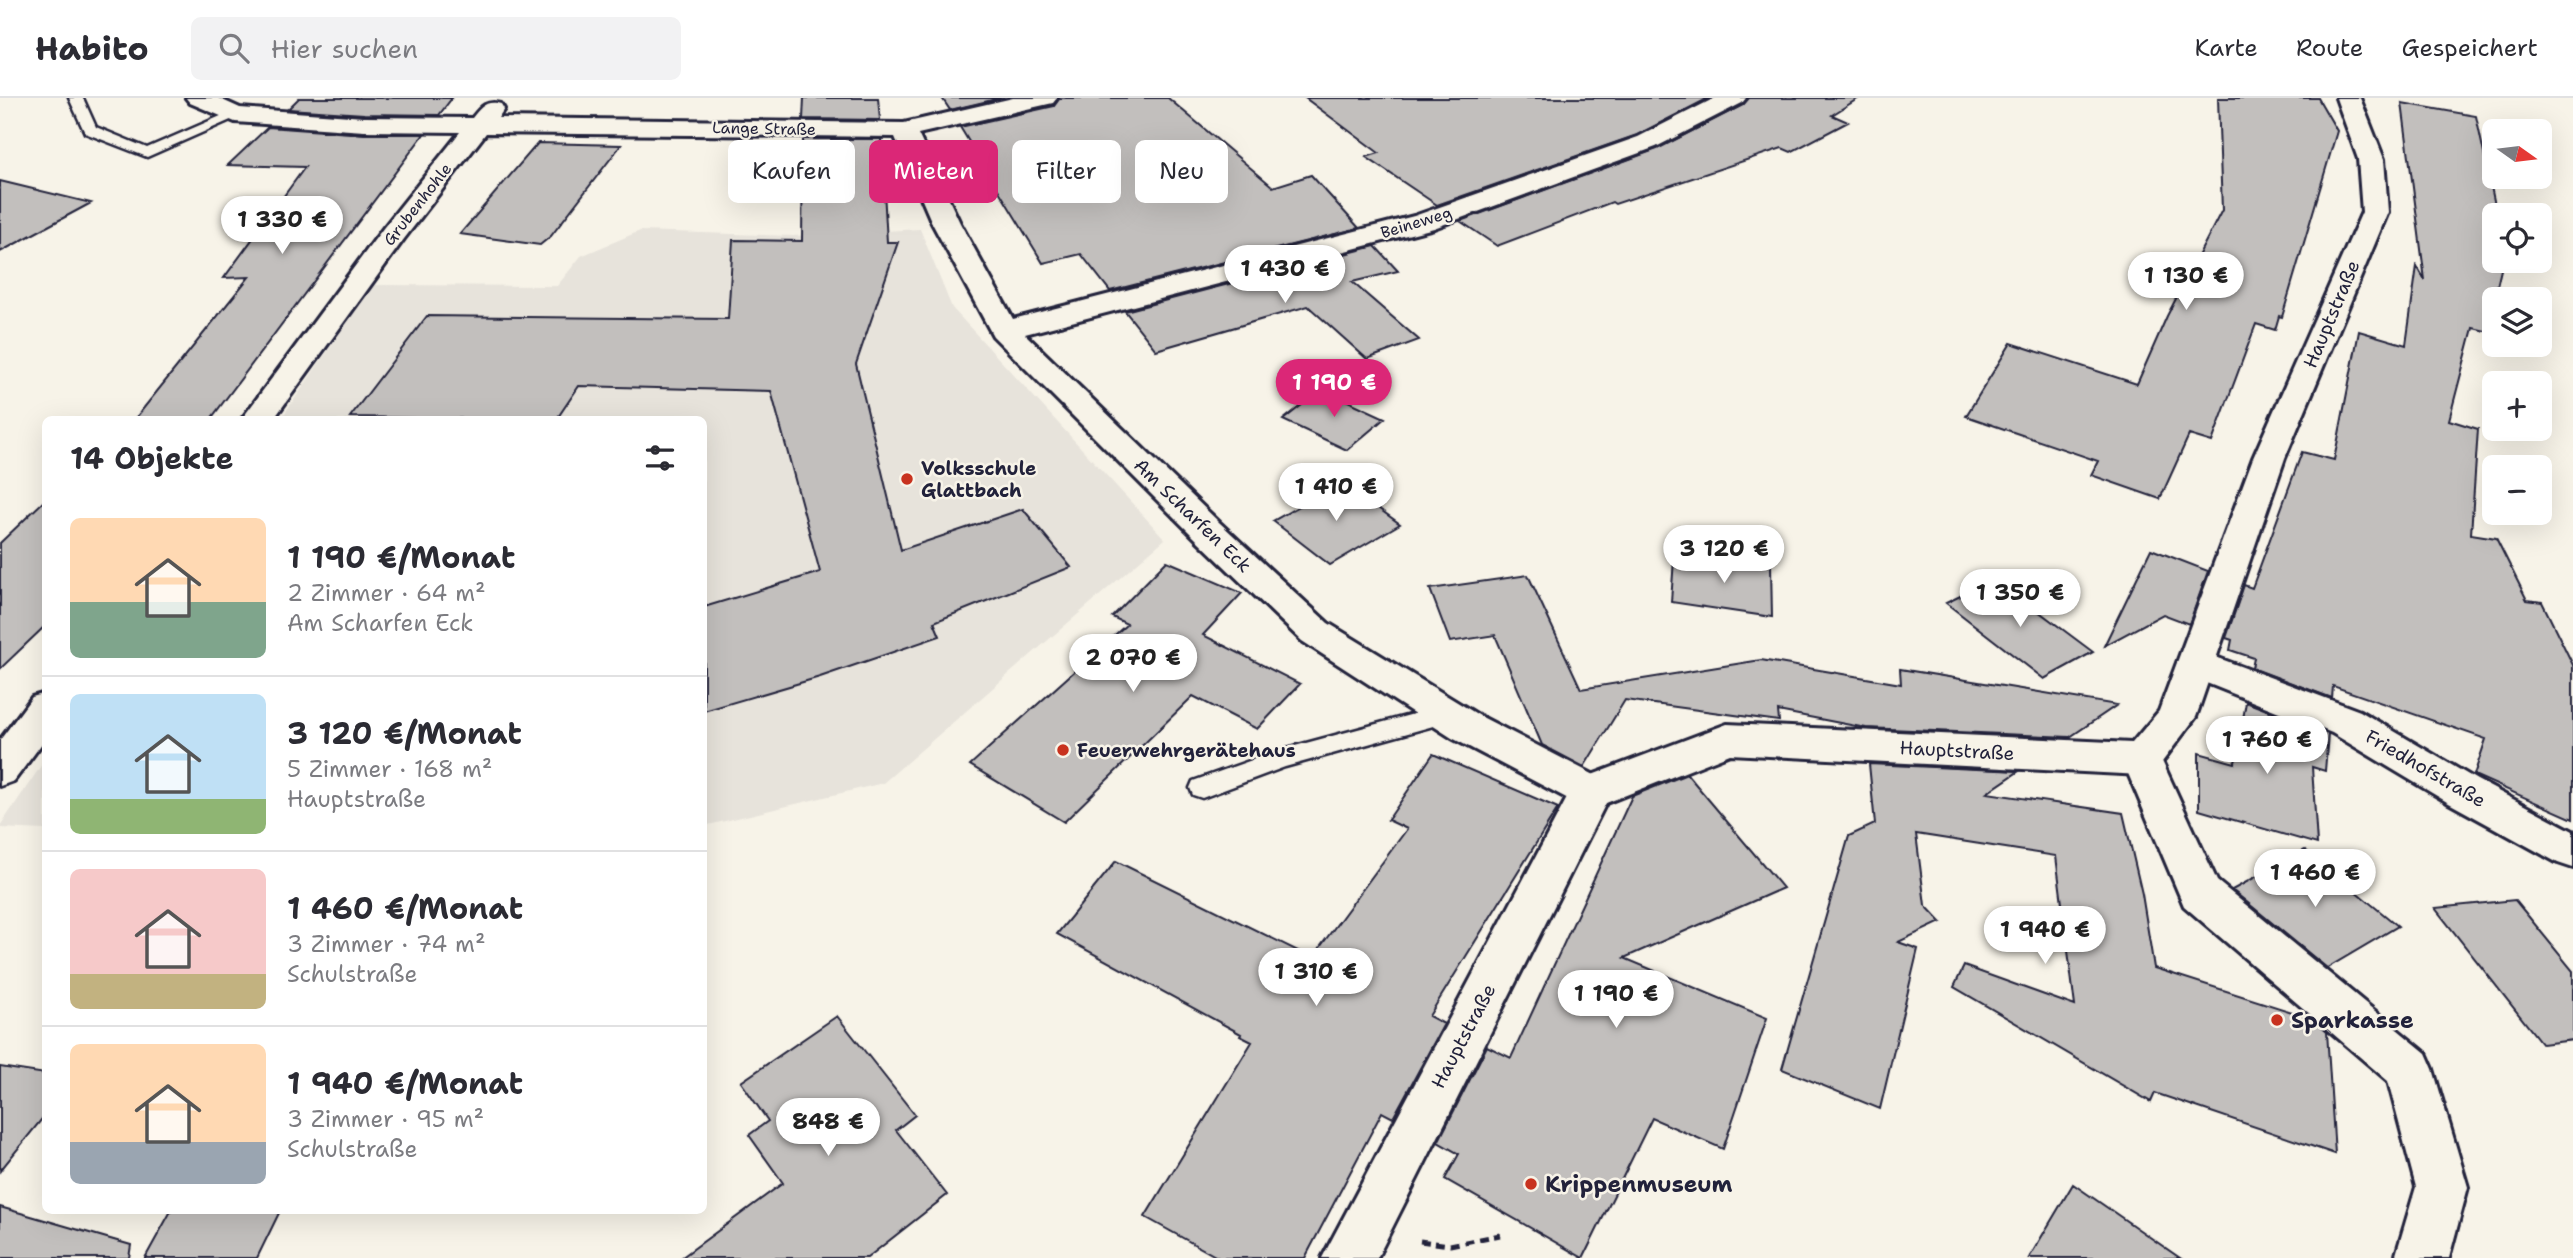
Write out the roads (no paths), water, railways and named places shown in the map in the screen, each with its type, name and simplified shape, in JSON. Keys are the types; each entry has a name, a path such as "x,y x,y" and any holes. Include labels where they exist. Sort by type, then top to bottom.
{"street":[{"name":"Lange Straße","path":"198,98 235,115 364,124 904,130 1045,98"},
{"path":"479,124 500,98"},
{"name":"Beineweg","path":"1004,330 1424,222 1647,142 1734,98"},
{"name":"Hauptstraße","path":"1349,1258 1591,792 1727,739 2142,759 2176,717 2269,458 2375,212 2371,159 2348,98"},
{"name":"Grubenhohle","path":"260,416 394,233 479,124"},
{"name":"Am Scharfen Eck","path":"904,130 946,223 1004,330 1315,632 1447,714 1591,792"},
{"name":"Friedhofstraße","path":"2197,664 2346,722 2462,791 2573,852"},
{"path":"0,770 42,712"},
{"path":"2142,759 2200,893 2409,1069 2442,1187 2422,1258"}],"lane":[{"path":"76,98 90,130 147,153 235,115"},
{"path":"1202,788 1280,759 1447,714"}],"place":[{"name":"Volksschule Glattbach","path":"907,479"},
{"name":"Feuerwehrgerätehaus","path":"1063,750"},
{"name":"Sparkasse","path":"2277,1020"},
{"name":"Krippenmuseum","path":"1531,1184"}]}
